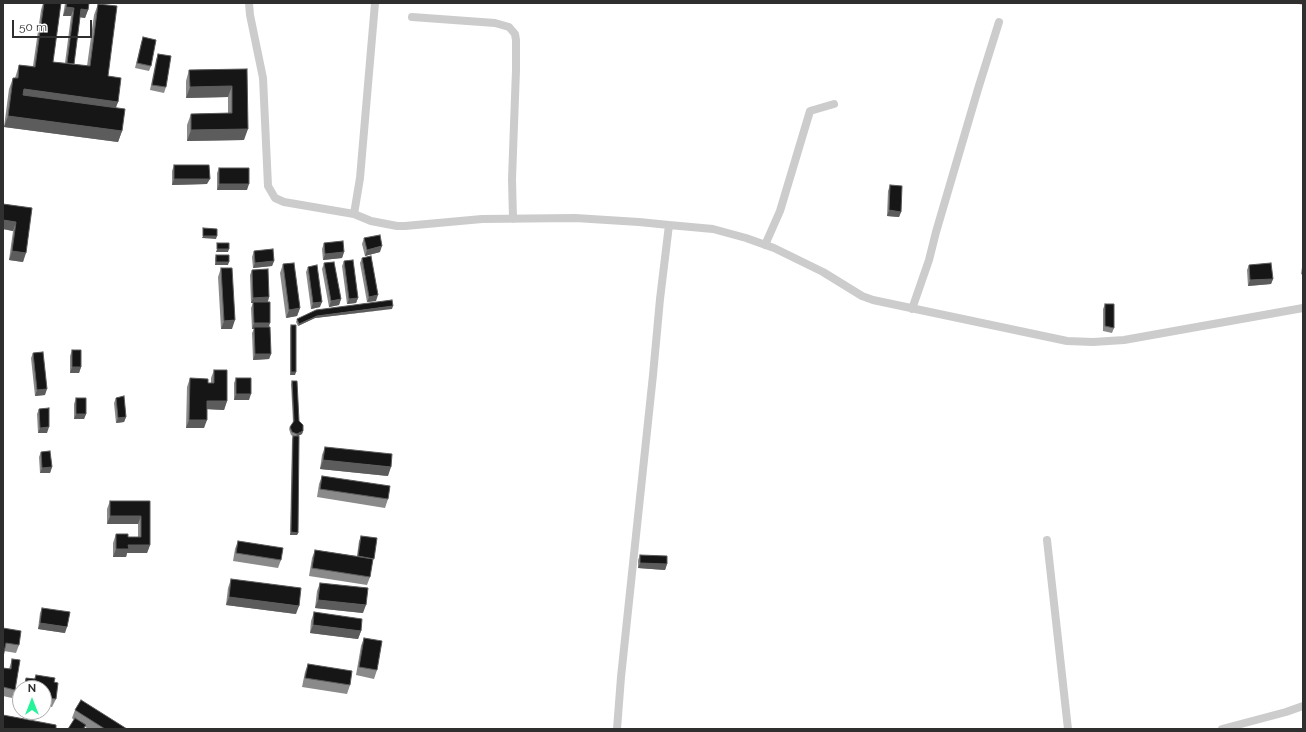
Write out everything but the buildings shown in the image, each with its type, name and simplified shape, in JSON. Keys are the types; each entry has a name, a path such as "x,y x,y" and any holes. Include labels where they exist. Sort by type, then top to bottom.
{"street":[{"path":"250,3 250,15 263,78 266,111 268,186 275,198 284,202 354,214 385,224 405,226 482,219 606,219 713,230 746,238 795,258 816,268 862,296 873,300 1067,341 1093,342 1154,336 1303,308"},
{"path":"354,214 360,178 375,3"},
{"path":"412,17 495,23 504,25 514,34 516,40 516,70 512,166 513,219"},
{"path":"912,309 930,260 936,232 999,22"},
{"path":"765,245 780,211 810,111 834,104"},
{"path":"617,729 660,299 669,225"},
{"path":"1047,540 1068,729"},
{"path":"1222,729 1303,706"}]}
